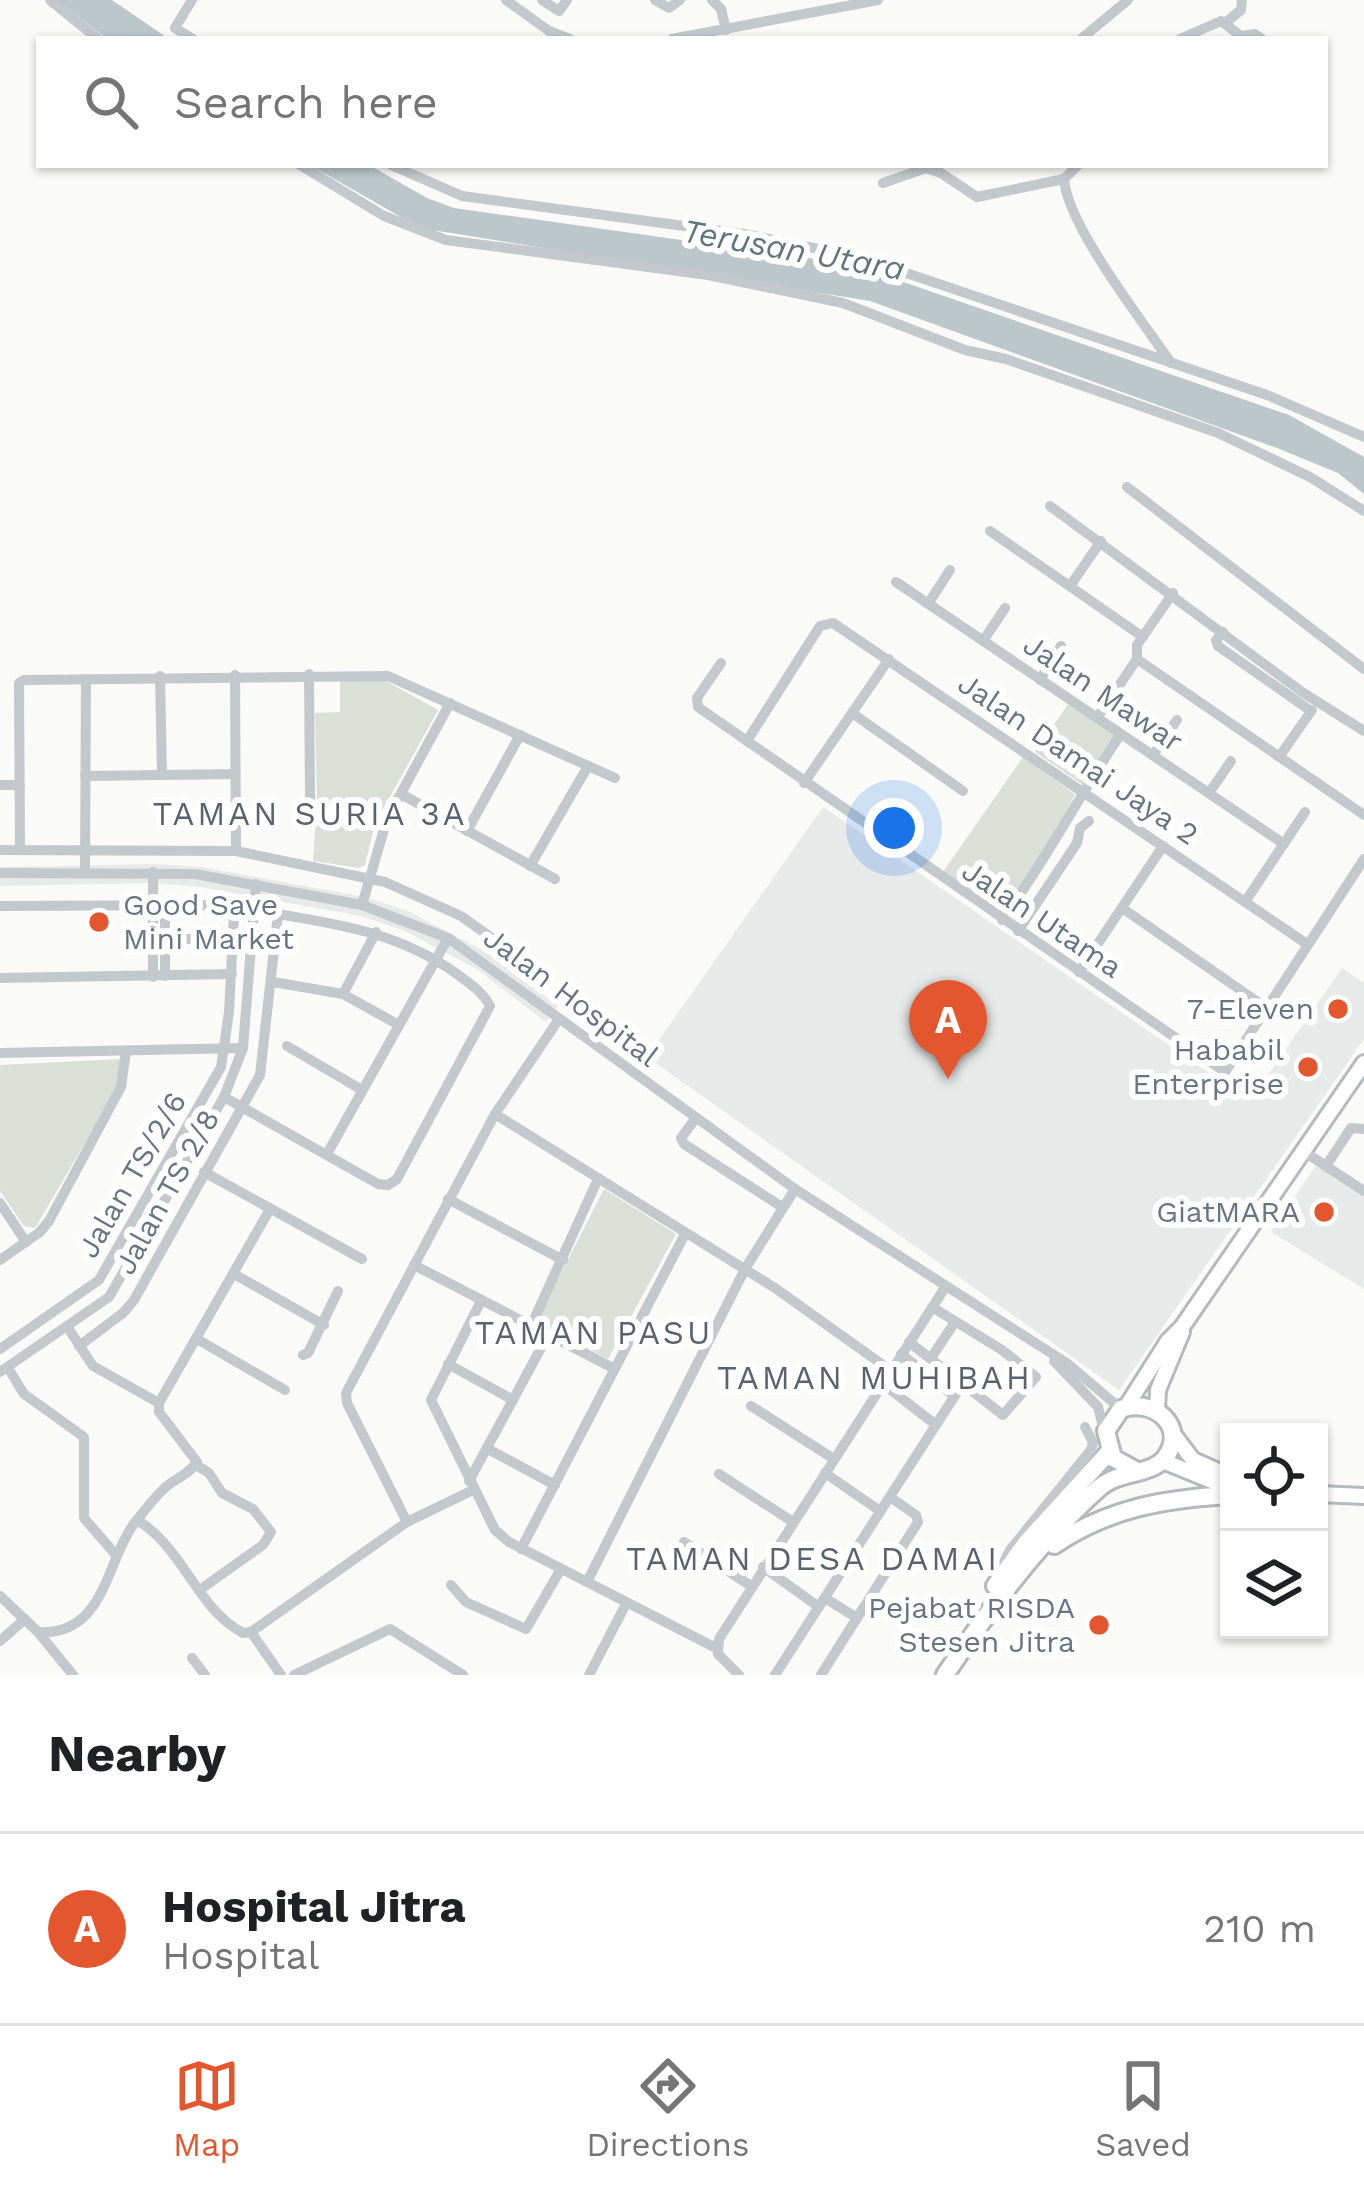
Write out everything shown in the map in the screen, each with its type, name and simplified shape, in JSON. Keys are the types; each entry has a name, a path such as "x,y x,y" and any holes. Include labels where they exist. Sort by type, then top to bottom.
{"highway":[{"path":"932,1675 1026,1543 1107,1446 1109,1423 1123,1408 1142,1404 1157,1410 1171,1431 1171,1447 1163,1461 1120,1474 1102,1485 1025,1565 945,1675"},
{"path":"1107,1446 1118,1463 1137,1471"},
{"path":"1025,1565 1119,1510 1220,1492"}],"main road":[{"path":"1123,1408 1364,1064"},
{"path":"1157,1410 1158,1390 1182,1327"},
{"path":"1171,1431 1185,1454 1220,1472"},
{"path":"1163,1461 1220,1487"},
{"path":"1328,1494 1364,1496"}],"street":[{"path":"50,0 94,36"},
{"path":"188,36 176,28 192,0"},
{"path":"506,0 563,36"},
{"path":"542,0 559,11 567,0"},
{"path":"655,0 669,8 680,0"},
{"path":"712,0 721,9 726,29"},
{"path":"688,36 878,0"},
{"path":"1085,36 1128,0"},
{"path":"1226,23 1242,7 1242,0"},
{"path":"1186,36 1216,21 1241,36"},
{"path":"305,168 384,215 446,240 772,285 880,315 965,350 1021,364 1217,433 1310,477 1364,511"},
{"path":"398,168 462,196 760,237 860,257 1267,395 1364,437"},
{"path":"884,183 926,168 977,197 1064,179 1075,168"},
{"path":"1064,179 1065,194 1078,220 1173,365"},
{"path":"1126,487 1364,669"},
{"path":"1050,506 1173,593 1314,706 1364,731"},
{"path":"990,531 1143,637"},
{"path":"1070,586 1101,541"},
{"path":"928,604 950,570"},
{"name":"Jalan Mawar","path":"896,582 1284,844"},
{"path":"1173,593 1143,637 1137,658 1364,815"},
{"path":"983,641 1005,608"},
{"name":"Jalan Damai Jaya 2","path":"747,741 820,626 838,625 1307,944"},
{"path":"1040,680 1061,646"},
{"path":"1097,718 1137,658"},
{"path":"804,783 889,659"},
{"name":"Jalan Utama","path":"722,663 696,705 1228,1072 1268,1009"},
{"path":"309,674 310,799"},
{"path":"235,675 236,850"},
{"path":"160,676 162,775"},
{"path":"20,850 20,681 388,676 615,778"},
{"path":"85,872 86,679"},
{"path":"362,905 379,838 450,704"},
{"path":"1280,757 1314,706"},
{"path":"852,713 963,791"},
{"path":"0,716 19,716"},
{"path":"1153,755 1177,720"},
{"path":"467,830 520,734"},
{"path":"1002,920 1121,734"},
{"path":"1209,794 1231,761"},
{"path":"530,866 588,766"},
{"path":"86,776 235,775"},
{"path":"0,785 20,785"},
{"path":"401,794 555,879"},
{"path":"1245,902 1305,812"},
{"path":"1018,931 1088,821"},
{"path":"1079,972 1163,846"},
{"path":"0,850 236,850 406,889 448,908 524,961"},
{"path":"1122,908 1268,1009 1364,859"},
{"path":"153,872 165,939 159,976"},
{"name":"Jalan Hospital","path":"0,873 153,872 256,884 362,905 448,938 795,1189 1068,1364 1123,1408"},
{"path":"1032,879 1046,889"},
{"path":"116,1555 84,1519 84,1437 24,1394 4,1370 112,1293 224,1097 243,1048 256,884"},
{"path":"159,904 159,976"},
{"path":"0,905 227,907 234,914 226,1049"},
{"path":"224,1097 378,1184 388,1185 397,1179 490,1009 486,998 436,959 376,932 254,910"},
{"name":"Jalan TS 2/8","path":"79,1346 130,1305 264,1061 278,914"},
{"path":"343,994 376,932"},
{"path":"327,1154 448,938"},
{"path":"165,939 233,939"},
{"path":"0,978 232,974"},
{"path":"273,982 343,994 397,1024"},
{"path":"406,1522 346,1393 495,1114 560,1019"},
{"path":"286,1046 362,1090"},
{"path":"0,1053 243,1048"},
{"name":"Jalan TS/2/6","path":"0,1349 99,1280 221,1066 226,1049"},
{"path":"0,1260 44,1228 122,1087 126,1052"},
{"path":"495,1114 745,1269 890,1370"},
{"path":"695,1119 681,1138 684,1144 782,1207"},
{"path":"1326,1166 1351,1129 1364,1129"},
{"path":"1303,1151 1364,1191"},
{"path":"205,1172 362,1259"},
{"path":"531,1326 598,1179"},
{"path":"587,1582 745,1269 795,1189"},
{"path":"448,1199 562,1259"},
{"path":"0,1203 26,1242"},
{"path":"196,1465 196,1458 159,1412 159,1403 270,1209"},
{"path":"521,1549 685,1234"},
{"path":"413,1265 613,1368"},
{"path":"234,1274 324,1324"},
{"path":"716,1648 751,1586 946,1286"},
{"path":"303,1355 338,1292"},
{"path":"481,1301 432,1396 432,1406 499,1535 716,1648 739,1675"},
{"path":"905,1348 931,1358 1000,1413 1008,1414 1036,1375 932,1307"},
{"path":"931,1358 955,1322"},
{"path":"68,1328 93,1366 159,1403"},
{"path":"137,1520 168,1543 226,1622 243,1633 251,1632 406,1522 471,1485 548,1335"},
{"path":"197,1339 285,1390"},
{"path":"905,1348 954,1396"},
{"name":"Jalan Hospital","path":"1045,1351 1098,1407 1107,1446"},
{"path":"448,1364 513,1400"},
{"path":"882,1383 936,1425"},
{"path":"775,1675 963,1383"},
{"path":"751,1406 834,1459"},
{"path":"999,1580 1010,1550 1091,1450 1093,1442 1085,1427"},
{"path":"488,1448 555,1484"},
{"path":"38,1632 67,1628 88,1614 115,1568 120,1542 164,1488 196,1465"},
{"path":"196,1465 209,1473 222,1493 254,1509 271,1532 268,1541 201,1589"},
{"path":"825,1473 880,1511"},
{"path":"719,1474 793,1522"},
{"path":"821,1675 918,1522 916,1515 890,1497"},
{"path":"683,1542 751,1586"},
{"path":"764,1567 857,1618"},
{"path":"451,1585 466,1603 526,1629 561,1569"},
{"path":"0,1595 73,1675"},
{"path":"594,1673 626,1604"},
{"path":"0,1641 25,1619"},
{"path":"294,1675 386,1630 401,1633 463,1675"},
{"path":"251,1632 281,1675"},
{"path":"192,1658 205,1675"}],"shaded area":[{"path":"57,0 112,0 165,36 103,36"},
{"name":"Terusan Utara","path":"315,168 374,168 454,208 851,264 1289,415 1364,457 1364,494 1338,473 1277,448 870,301 420,228"},
{"path":"340,681 386,681 438,710 375,824 365,865 359,868 313,861 315,713 340,712"},
{"path":"1069,703 1117,736 1083,785 1035,752"},
{"path":"1023,757 1075,794 1039,865 1005,911 943,872"},
{"path":"823,807 1250,1101 1342,968 1364,983 1364,1039 1119,1390 647,1057"},
{"path":"0,867 202,867 365,897 410,912 486,952 558,1006 546,1022 475,968 403,930 361,916 152,883 0,886"},
{"path":"120,1059 119,1085 35,1228 24,1226 0,1191 0,1065"},
{"name":"GiatMARA","path":"1319,1161 1364,1192 1364,1289 1271,1232"},
{"path":"604,1189 676,1234 608,1359 536,1322"}],"place":[{"name":"Good Save Mini Market","path":"99,922"},
{"name":"7-Eleven","path":"1338,1009"},
{"name":"Hababil Enterprise","path":"1308,1067"},
{"name":"Hospital Jitra","path":"948,1079"},
{"name":"GiatMARA","path":"1324,1212"},
{"name":"Pejabat RISDA Stesen Jitra","path":"1099,1625"}],"district":[{"name":"TAMAN SURIA 3A","path":"310,813"},
{"name":"TAMAN PASU","path":"594,1332"},
{"name":"TAMAN MUHIBAH","path":"875,1377"},
{"name":"TAMAN DESA DAMAI","path":"813,1558"}]}
